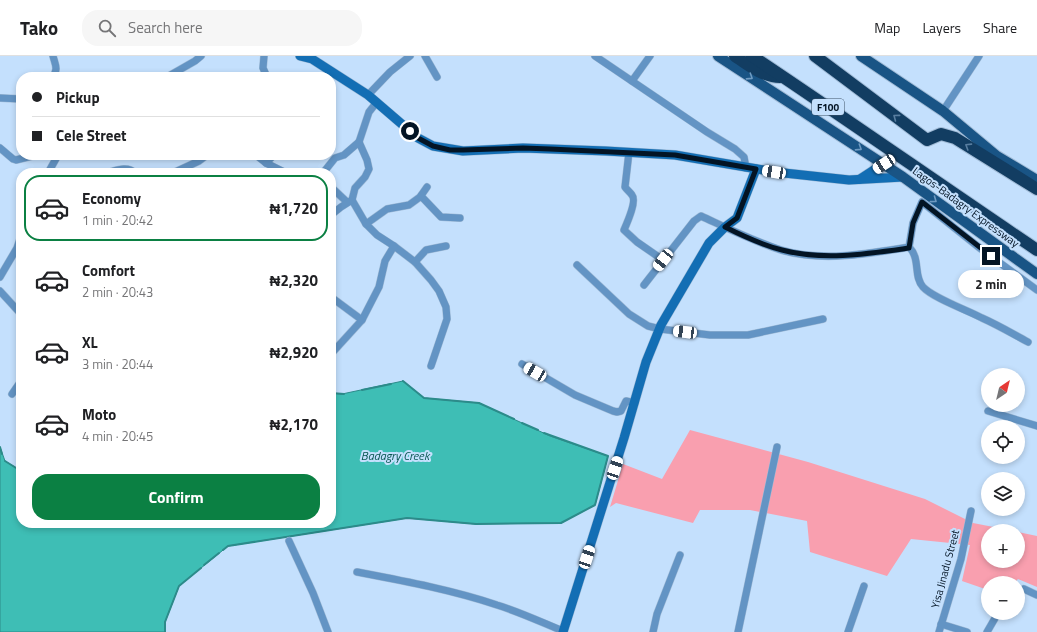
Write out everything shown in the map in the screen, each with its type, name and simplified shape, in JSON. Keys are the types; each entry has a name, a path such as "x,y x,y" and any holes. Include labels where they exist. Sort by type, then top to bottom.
{"highway":[{"path":"735,56 763,74 772,77 784,77"},
{"name":"Lagos-Badagry Expressway","path":"752,56 884,144 928,177 1037,250"},
{"path":"815,56 927,140 941,134 955,138 1037,189"}],"main road":[{"path":"300,56 311,58 333,72"},
{"name":"Lagos-Badagry Expressway","path":"718,56 884,164 1037,274"},
{"path":"861,56 943,111 997,156 1037,180"},
{"path":"336,74 368,95 418,138 433,146 463,150 523,148 675,155 774,172 859,180 903,177"},
{"path":"859,180 884,164"},
{"path":"563,631 624,438 646,362 660,330 709,243 725,227 737,218 756,169"}],"street":[{"path":"53,56 56,72"},
{"path":"176,72 196,61 201,56"},
{"path":"264,56 263,68 265,72"},
{"path":"368,95 390,72 410,56"},
{"path":"425,56 437,77"},
{"path":"595,56 707,132 735,149 744,156 746,168"},
{"path":"632,81 650,56"},
{"path":"943,111 979,56"},
{"path":"0,97 16,99"},
{"path":"336,158 344,155 359,142 369,112 377,102"},
{"path":"336,211 350,201 355,188 365,177 369,169 367,160 359,142"},
{"path":"0,148 16,160"},
{"path":"629,152 625,187 632,195 633,200 624,230 637,242 663,260"},
{"path":"184,168 201,160"},
{"path":"262,160 273,168"},
{"path":"266,163 269,160"},
{"path":"327,168 333,160"},
{"path":"366,224 388,209 405,206 421,196 427,187"},
{"path":"336,191 350,201 366,224 377,235 415,262 439,291 446,307 447,319 431,366"},
{"path":"421,196 441,218 460,218"},
{"path":"909,248 913,223 922,202 981,249 1037,290"},
{"path":"644,285 694,221 701,216 756,241 782,250 805,254 839,256 909,248 914,252 918,277 922,286 933,294 984,318 1028,342"},
{"path":"336,349 362,320 379,287 385,261 394,246"},
{"path":"415,262 426,250 446,246"},
{"path":"0,277 16,250"},
{"path":"577,265 628,314 648,326 660,330 710,335 748,335 823,319"},
{"path":"1020,277 1027,268"},
{"path":"0,291 16,309"},
{"path":"336,301 362,320"},
{"path":"522,364 575,395 613,411 621,411 626,401 635,402"},
{"path":"12,394 16,388"},
{"path":"994,412 1037,426"},
{"path":"738,632 777,447"},
{"name":"Yisa Jinadu Street","path":"939,632 961,559 971,511"},
{"path":"288,541 313,593 328,632"},
{"path":"653,632 657,614 680,555"},
{"path":"357,572 413,583 469,597 499,606 563,631"},
{"path":"848,632 864,586"},
{"path":"1025,589 1037,595"},
{"path":"987,632 994,620"},
{"path":"941,624 967,632"}],"shaded area":[{"path":"690,430 808,462 925,499 973,523 981,525 981,568 1025,568 1025,533 1037,536 1037,587 1025,582 1025,576 981,576 981,588 962,581 970,545 911,539 887,576 810,552 807,521 750,510 700,510 693,523 616,503 610,507 623,464 662,479"}],"water":[{"name":"Badagry Creek","path":"403,381 424,398 479,403 550,436 608,456 595,505 561,523 476,524 407,518 228,546 179,586 165,622 165,632 0,632 0,447 5,461 16,468 16,528 336,528 336,393 342,394"}],"waterway":[{"path":"403,381 424,398 479,403 514,419"},
{"path":"362,390 391,384"},
{"path":"336,393 344,394"},
{"path":"522,423 538,430"},
{"path":"223,550 228,546 407,518 476,524 561,523 595,505 608,456 544,433"},
{"path":"0,447 2,454"},
{"path":"5,461 16,468"},
{"path":"204,565 219,553"},
{"path":"165,632 165,622 179,586 201,568"}],"route":[{"path":"410,131 418,138 433,146 450,150 523,148 629,152 675,155 756,169 737,218 725,227 756,241 782,250 805,254 839,256 909,248 913,223 922,202 991,256"}]}
